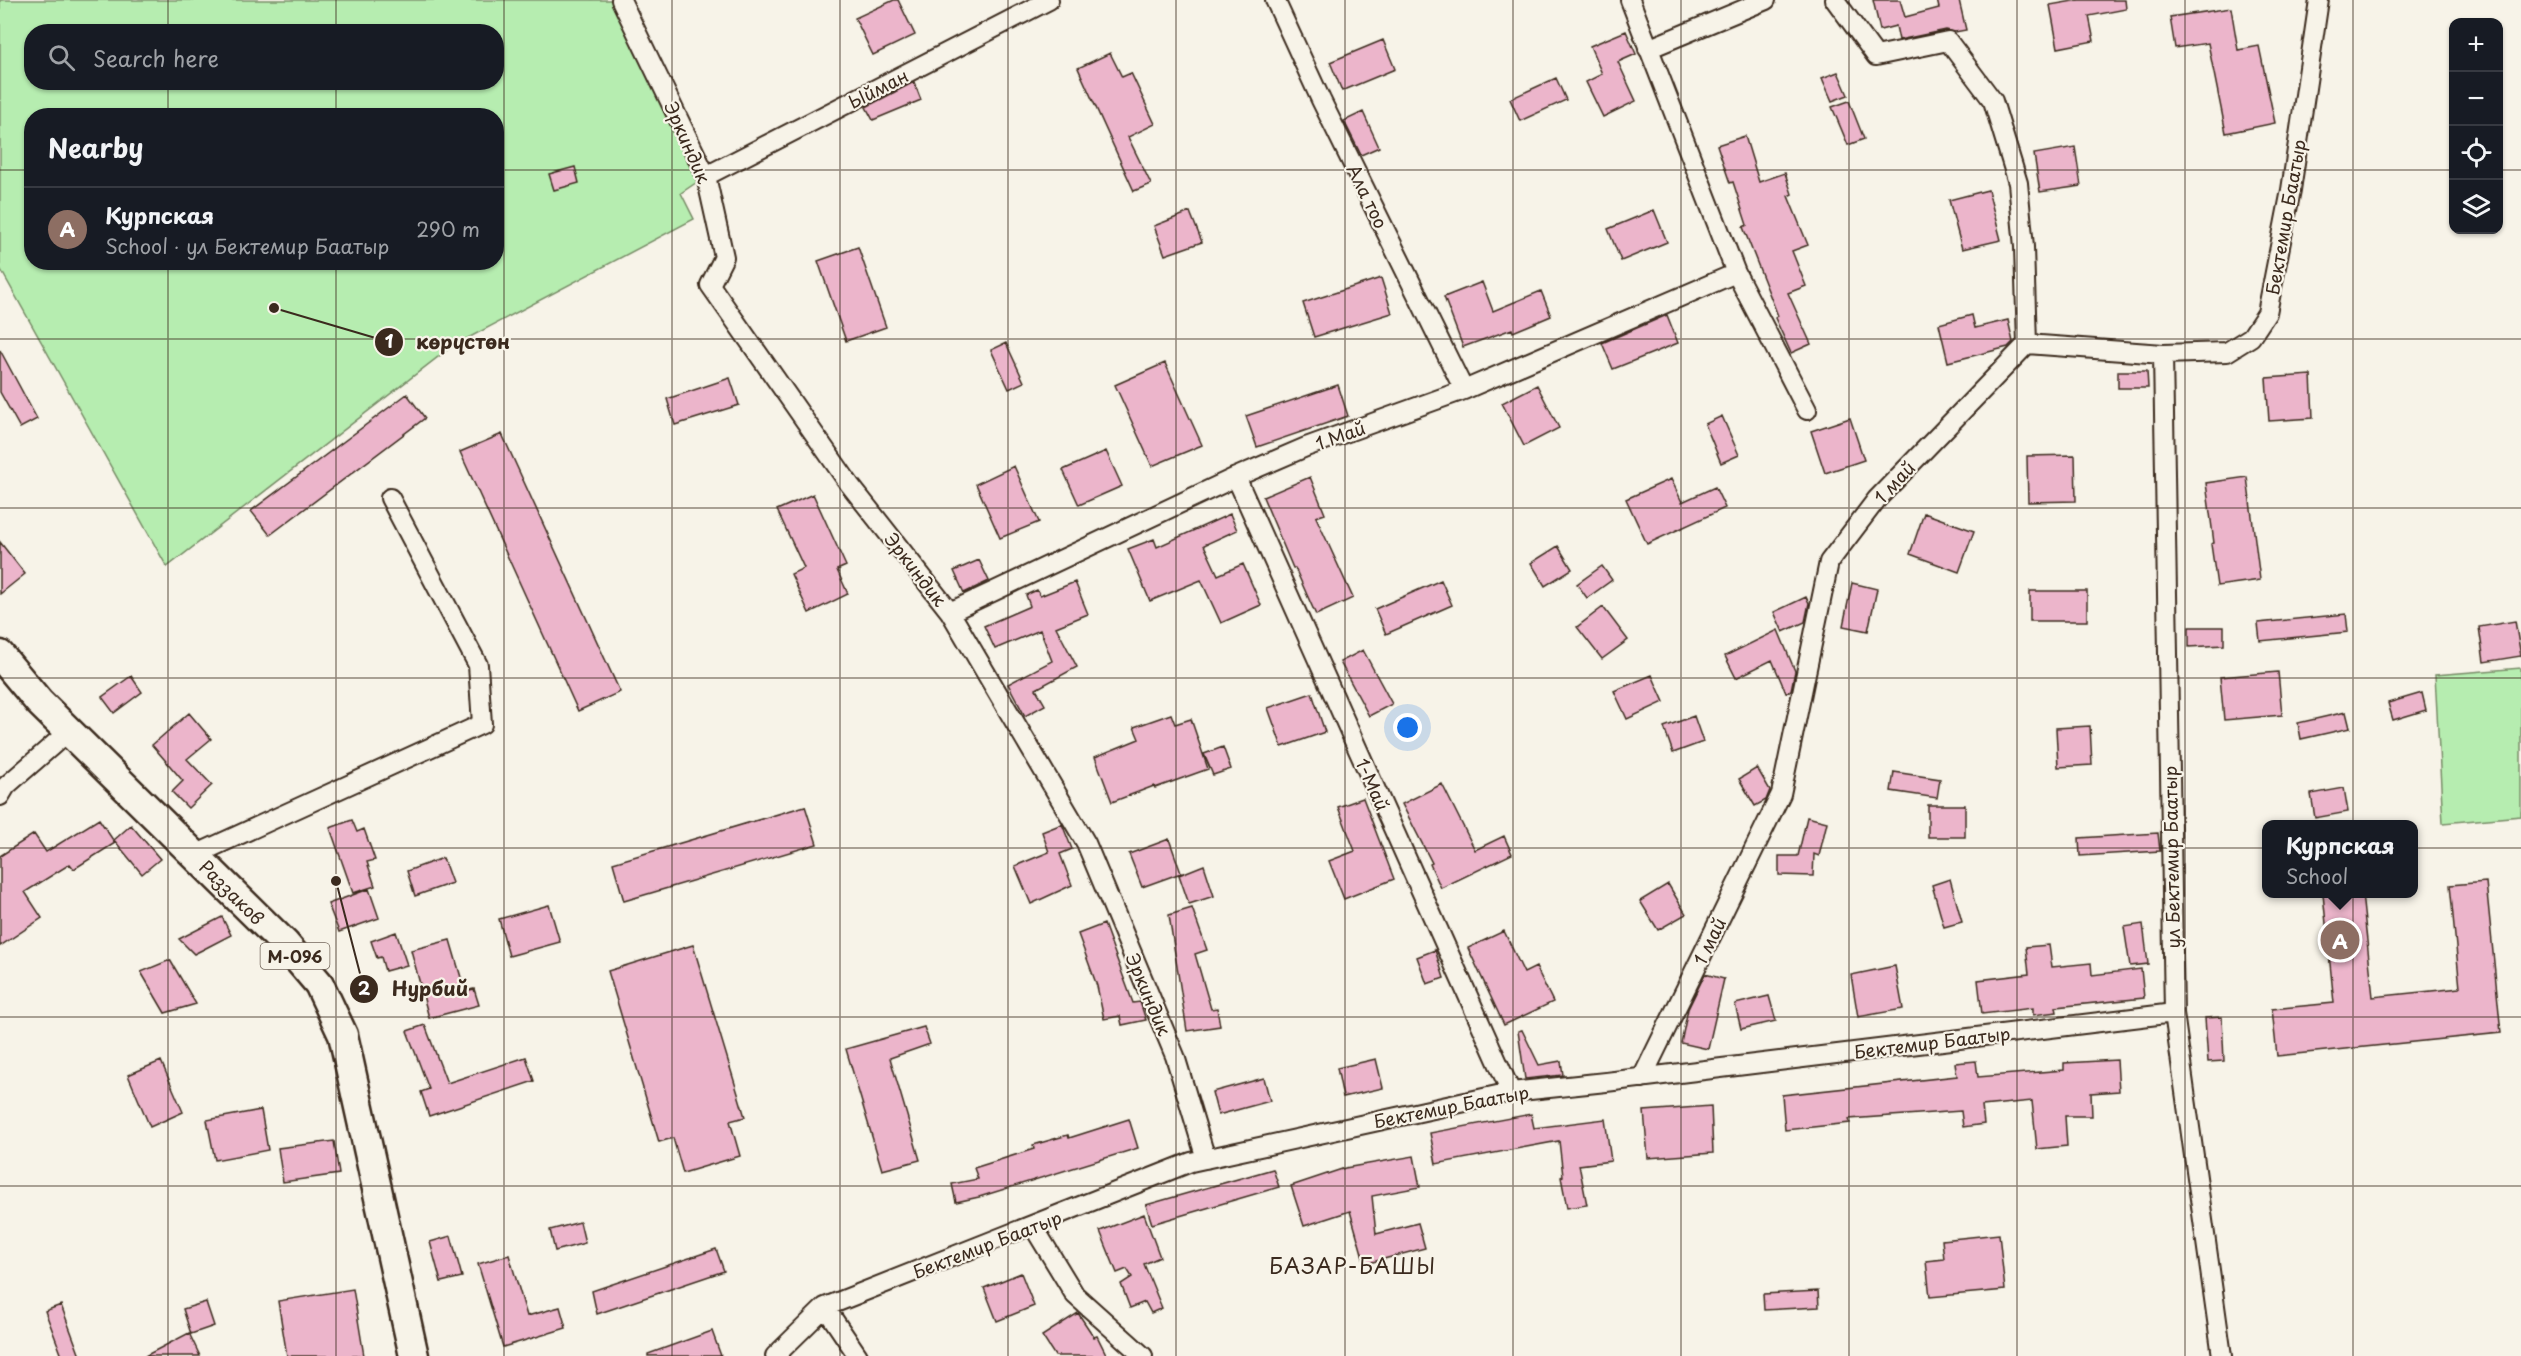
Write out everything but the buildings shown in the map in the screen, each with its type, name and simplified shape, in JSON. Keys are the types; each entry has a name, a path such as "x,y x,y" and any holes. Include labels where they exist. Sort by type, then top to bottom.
{"main road":[{"name":"Раззаков","path":"0,655 39,702 285,944 319,984 343,1035 414,1356"}],"street":[{"name":"Эркиндик","path":"621,0 706,176 724,257 710,285 850,485 950,612 1086,843 1175,1056 1206,1159"},
{"name":"Ыйман","path":"706,176 1049,0"},
{"name":"Ала тоо","path":"1275,0 1321,100 1464,390"},
{"path":"1630,0 1736,273 1807,410"},
{"path":"1648,49 1766,0"},
{"path":"1835,0 1876,56 1948,41 1993,101 2018,183 2024,247 2028,344"},
{"name":"Бектемир Баатыр","path":"2028,344 2163,354 2227,352 2251,337 2267,313 2291,190 2319,0"},
{"name":"1 Май","path":"950,612 1236,477 1306,447 1464,390 1736,273"},
{"name":"1 май","path":"1642,1077 1781,794 1829,562 1877,499 2028,344"},
{"name":"ул Бектемир Баатыр","path":"2163,354 2174,1013 2222,1356"},
{"name":"1-Май","path":"1236,477 1511,1092"},
{"path":"195,855 482,724 478,665 390,498"},
{"path":"0,796 6,786 69,732"},
{"name":"Бектемир Баатыр","path":"775,1356 825,1307 1191,1162 1511,1092 2174,1013"},
{"path":"1033,1226 1076,1295 1143,1356"},
{"path":"825,1307 858,1356"}],"green space":[{"path":"0,0 621,0 706,176 681,193 694,219 451,347 167,567 0,268"},
{"path":"2521,668 2521,816 2443,823 2435,675"}],"place":[{"name":"көрүстөн","path":"274,308"},
{"name":"Нурбий","path":"336,881"},
{"name":"Курпская","path":"2340,940"}],"district":[{"name":"БАЗАР-БАШЫ","path":"1353,1265"}]}
